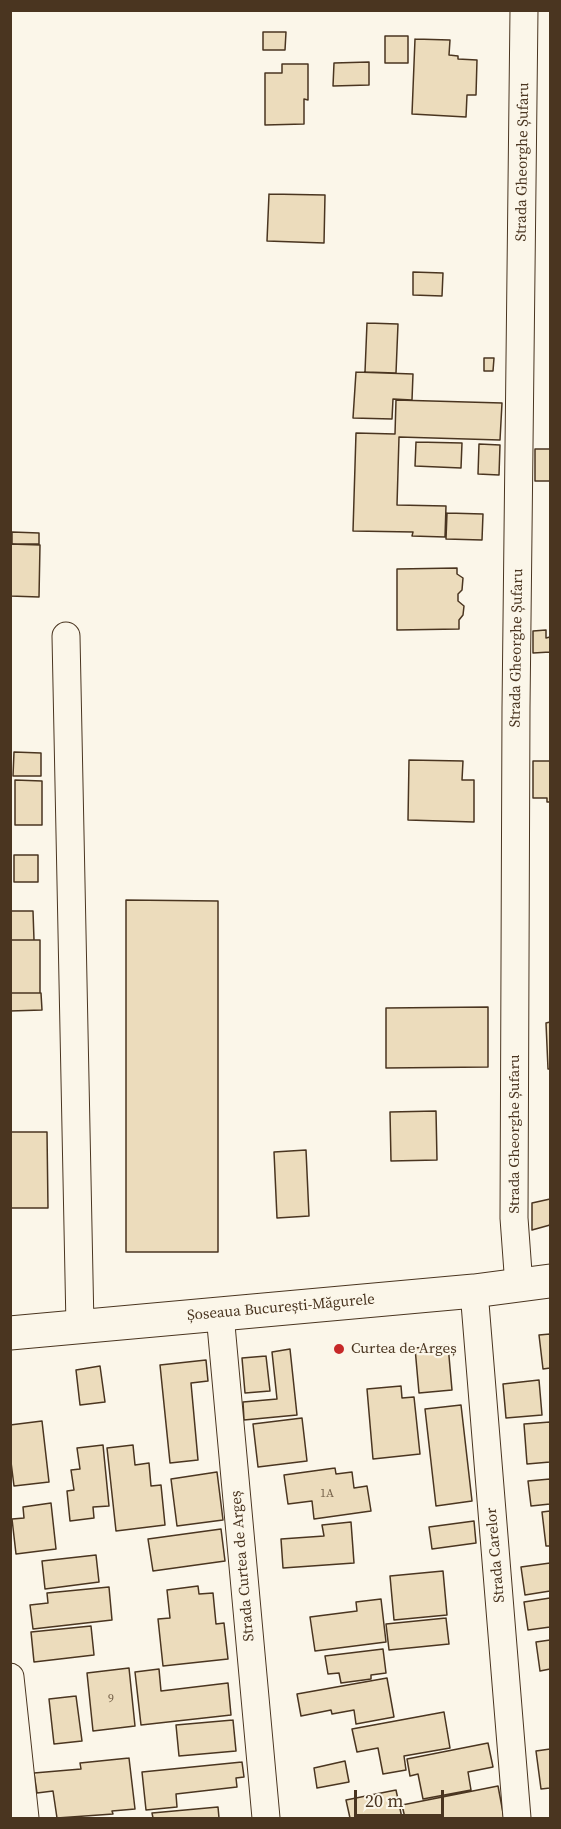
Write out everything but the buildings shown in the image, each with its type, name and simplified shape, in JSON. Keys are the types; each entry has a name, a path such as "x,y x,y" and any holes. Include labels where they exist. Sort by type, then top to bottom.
{"main road":[{"name":"Șoseaua București-Măgurele","path":"10,1333 474,1291 535,1283"}],"street":[{"name":"Strada Gheorghe Șufaru","path":"524,10 516,707 514,1218 535,1283"},
{"path":"66,636 80,1326"},
{"name":"Strada Carelor","path":"474,1291 518,1818"},
{"name":"Strada Curtea de Argeș","path":"220,1314 266,1818"},
{"path":"10,1677 25,1818"}],"place":[{"name":"Curtea de Argeș","path":"339,1349"}]}
